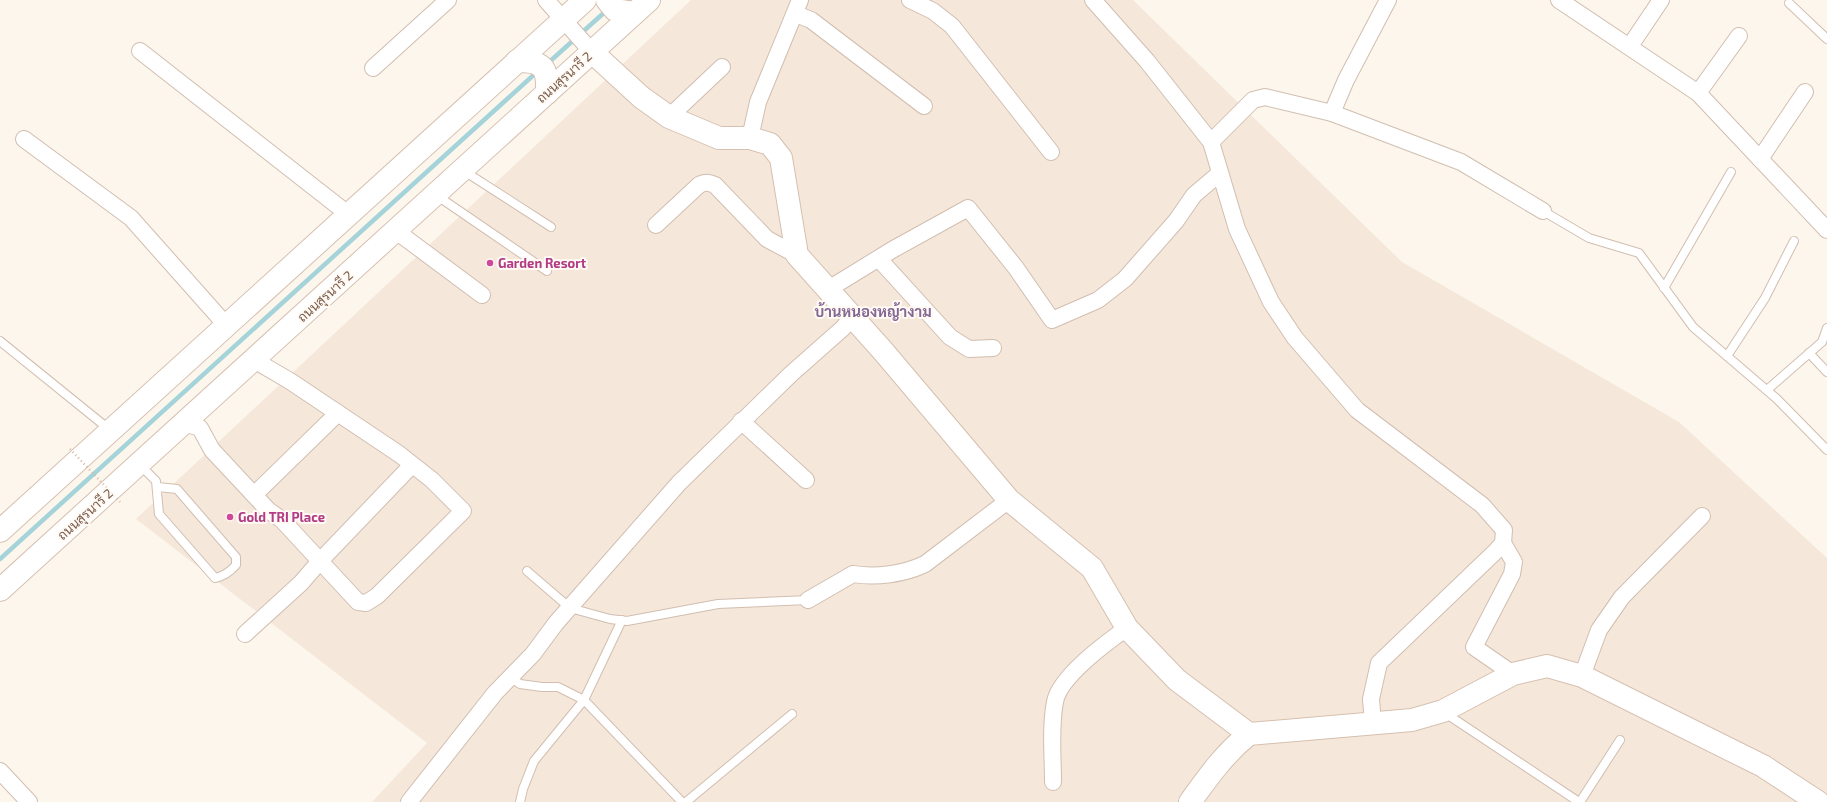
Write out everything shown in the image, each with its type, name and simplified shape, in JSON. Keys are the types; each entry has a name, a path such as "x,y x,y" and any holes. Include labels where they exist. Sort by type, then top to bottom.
{"street":[{"path":"373,68 448,0"},
{"path":"546,0 588,48 641,97 669,117 719,138 750,138 770,144 781,158 797,255"},
{"path":"2,526 111,430 348,214 566,24 585,0"},
{"path":"910,0 933,11 952,26 1051,152"},
{"path":"1093,0 1147,61 1211,142 1237,229 1271,302 1295,338 1358,410 1482,505 1504,530 1503,543 1514,562 1512,574 1474,647 1513,674"},
{"path":"1332,113 1346,80 1388,0"},
{"path":"1559,0 1630,46 1698,93 1827,230"},
{"path":"1630,46 1661,0"},
{"name":"ถนนสุรนารี 2","path":"0,590 396,231 462,169 547,85 588,48 628,6"},
{"path":"750,138 758,102 798,7 811,20 924,106"},
{"path":"1698,93 1739,36"},
{"path":"140,51 348,214"},
{"path":"524,61 541,65 547,85"},
{"path":"669,117 722,67"},
{"path":"1760,159 1805,92"},
{"path":"1211,142 1253,100 1265,97 1332,113 1461,162 1543,211"},
{"path":"24,139 131,218 226,325"},
{"path":"828,290 968,208 1016,268 1052,320 1098,300 1124,280 1176,221 1194,195 1220,173"},
{"path":"656,225 699,186 705,182 710,182 715,185 767,239 797,255 1009,500 1092,568 1127,628 1177,680 1250,734"},
{"path":"396,231 482,295"},
{"path":"879,259 940,326 959,344 973,350 992,348"},
{"path":"409,802 495,693 532,654 679,483 741,421 843,328 852,317"},
{"path":"184,423 200,428 212,450 268,510 282,520 358,602 366,603 377,596 462,511 432,480 399,454 290,381 254,360"},
{"path":"254,495 338,413"},
{"path":"741,421 806,480"},
{"path":"245,634 301,582 320,560 412,465"},
{"path":"808,600 853,574 868,576 910,569 925,564 1009,500"},
{"path":"1582,676 1599,630 1622,597 1702,516"},
{"path":"1373,723 1371,699 1379,663 1503,543"},
{"path":"1053,782 1054,714 1055,701 1058,692 1093,654 1127,628"},
{"path":"1190,802 1216,765 1236,744 1250,734 1412,720 1443,711 1513,674 1547,666 1582,676 1763,766 1818,802"},
{"path":"0,771 29,802"}],"lane":[{"path":"1789,3 1827,39"},
{"path":"462,169 551,226"},
{"path":"1664,288 1731,172"},
{"path":"435,194 547,271"},
{"path":"1543,211 1589,238 1639,253 1693,328 1767,390 1827,450"},
{"path":"1726,356 1765,298 1794,241"},
{"path":"1767,390 1822,342 1827,328"},
{"path":"0,342 111,430"},
{"path":"1809,353 1827,372"},
{"path":"134,468 145,470 156,481 158,487 159,514 215,578 224,576 231,571 236,565 236,557 177,489 158,487"},
{"path":"527,571 570,608 610,620 622,620 718,604 808,600"},
{"path":"520,802 534,761 584,700 622,620"},
{"path":"510,677 520,684 542,687 558,687 584,700 682,802"},
{"path":"1443,711 1580,802 1620,740"},
{"path":"686,802 792,714"}],"path":[{"path":"70,450 120,502"}],"shaded area":[{"path":"691,0 1133,0 1402,262 1679,422 1827,558 1827,802 372,802 427,743 136,519"}],"waterway":[{"path":"547,64 607,10"},
{"path":"0,559 538,71"}],"place":[{"name":"Garden Resort","path":"490,263"},
{"name":"Gold TRI Place","path":"230,517"}],"district":[{"name":"บ้านหนองหญ้างาม","path":"873,312"}]}
